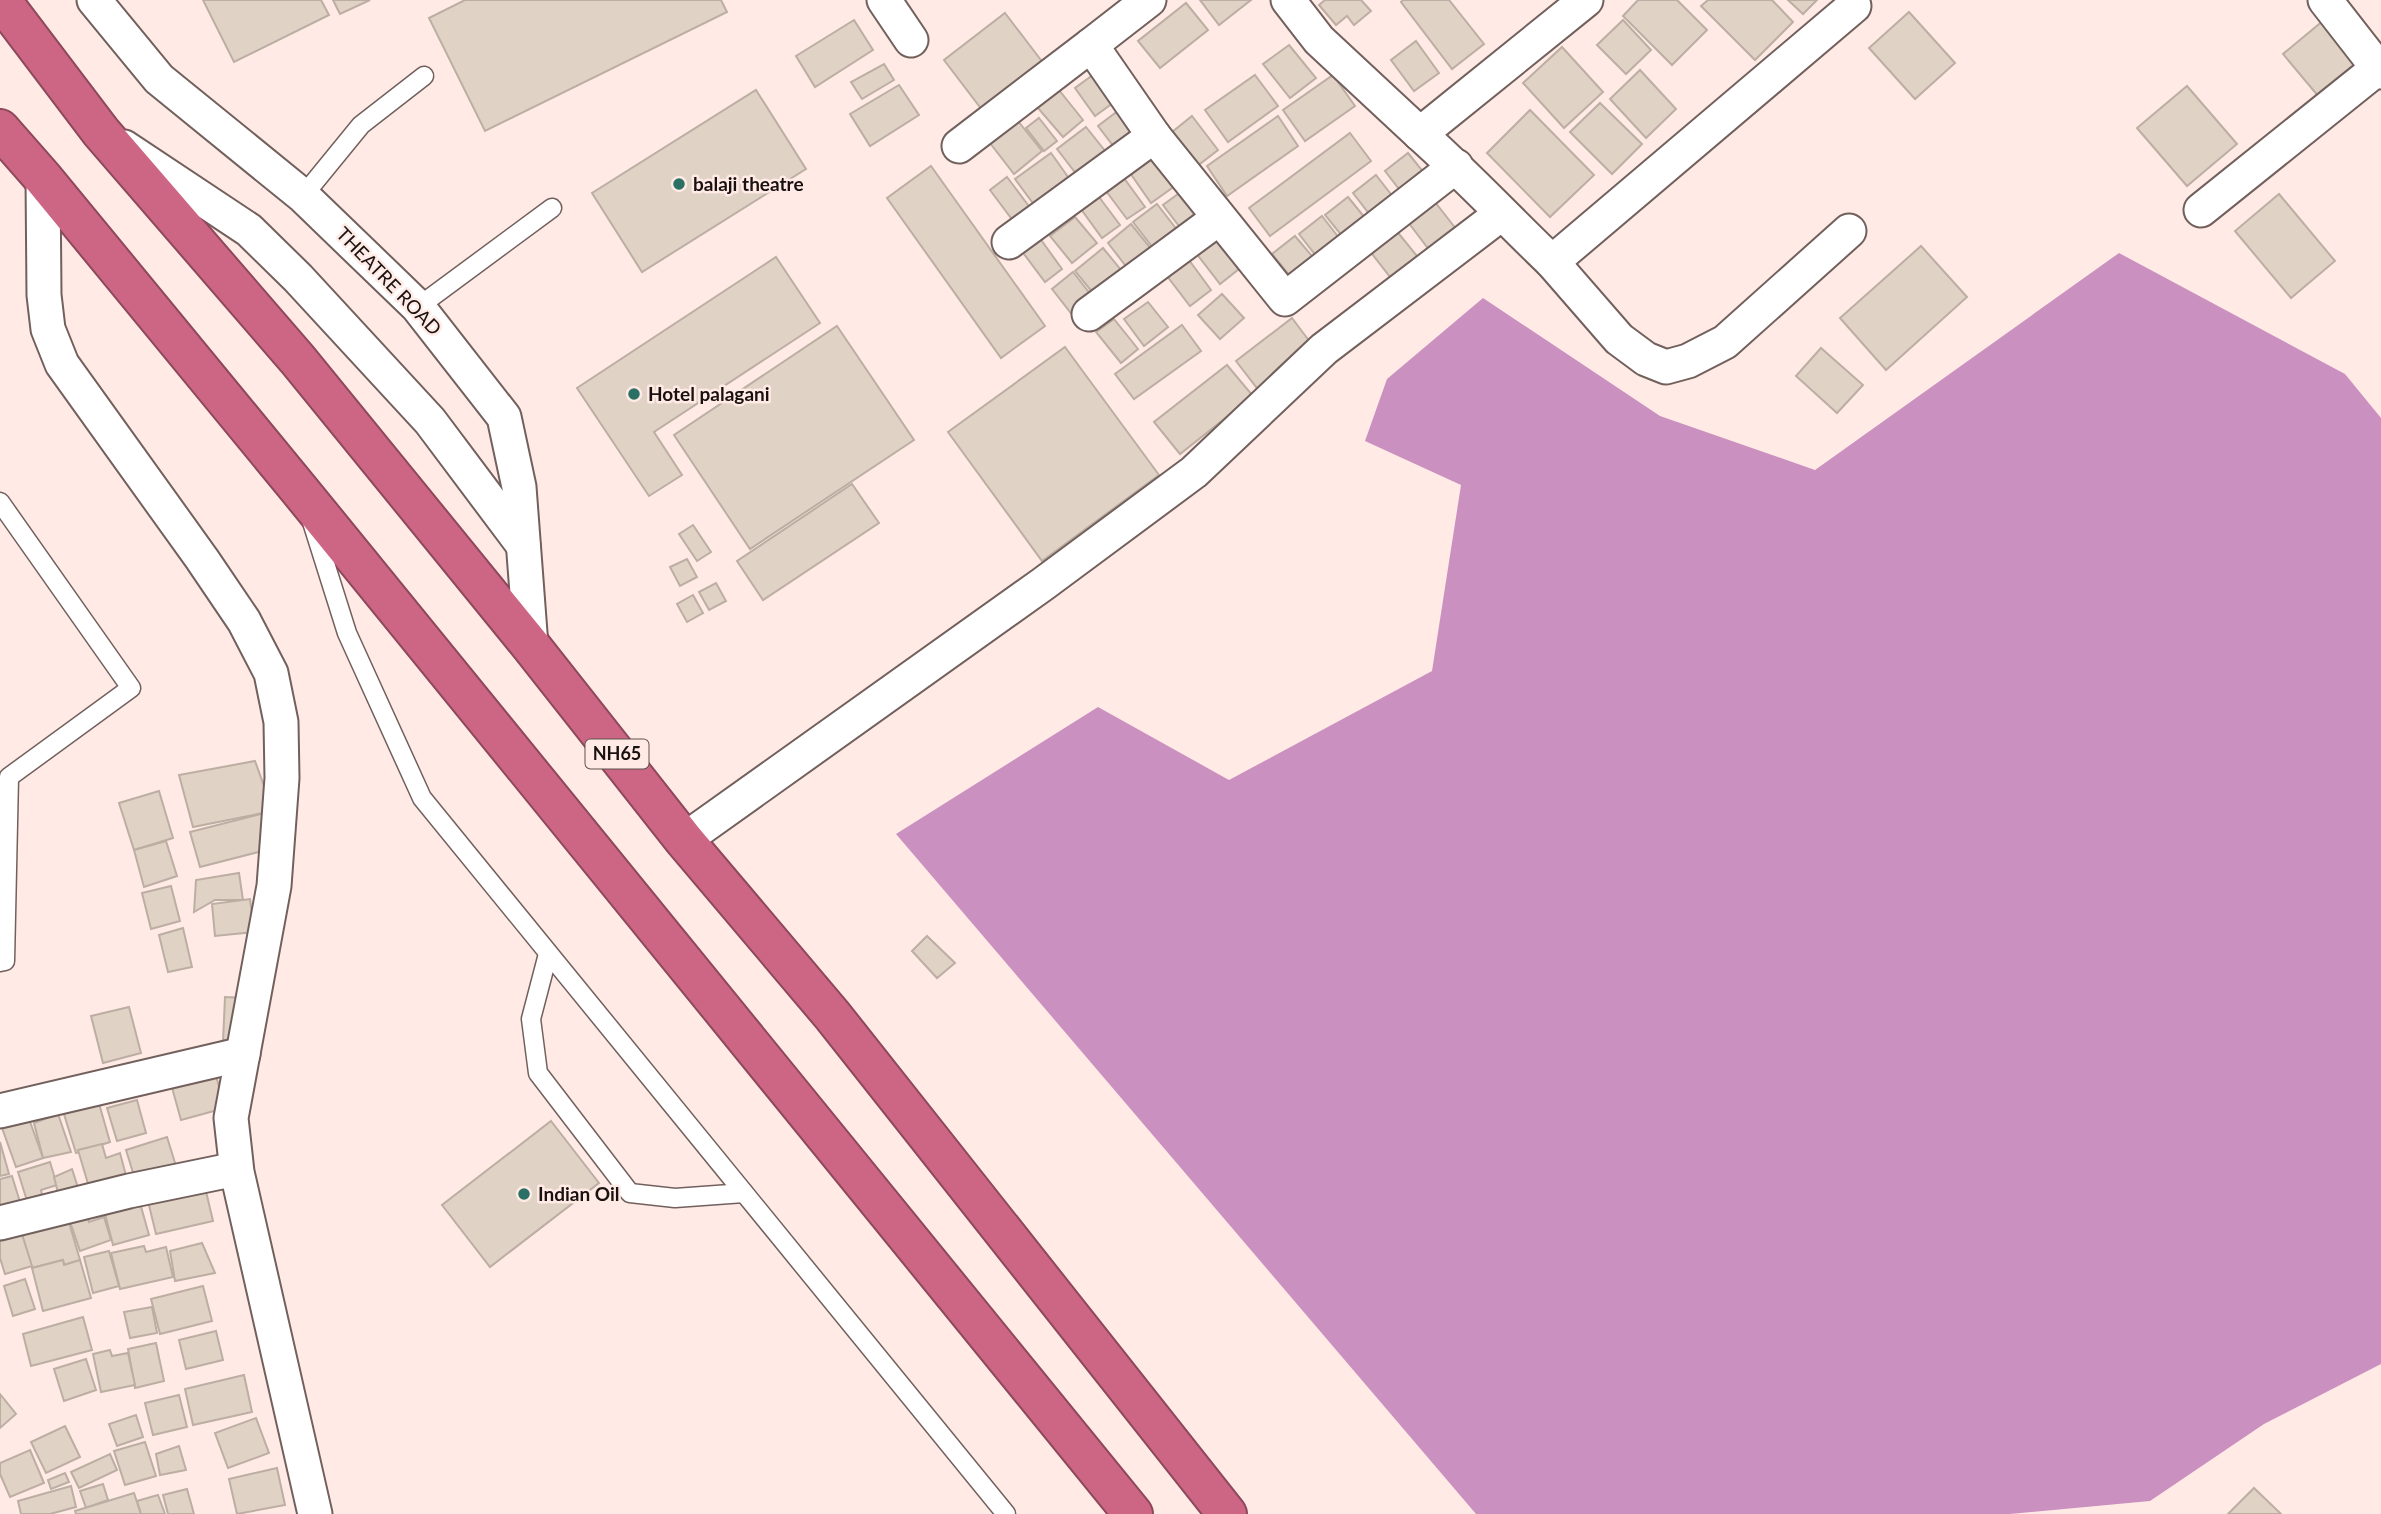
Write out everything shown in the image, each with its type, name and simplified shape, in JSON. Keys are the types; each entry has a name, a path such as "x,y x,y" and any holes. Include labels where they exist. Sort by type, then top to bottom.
{"highway":[{"name":"NH65","path":"1,0 102,132 298,360 531,646 684,840 832,1015 1227,1514"},
{"path":"0,129 302,493 1133,1514"}],"street":[{"name":"THEATRE ROAD","path":"94,0 159,79 303,195 418,307 504,417 519,487 531,646"},
{"path":"884,0 911,40"},
{"path":"959,146 1149,0"},
{"path":"1288,0 1319,40 1456,166 1501,214 1552,262 1619,339 1646,359 1666,367 1688,361 1725,342 1849,231"},
{"path":"1420,134 1586,0"},
{"path":"2202,210 2379,70 2325,0"},
{"path":"1552,262 1854,6"},
{"path":"1091,45 1154,136 1285,299 1456,166"},
{"path":"102,132 248,230 288,268 430,421 523,545"},
{"path":"1009,242 1154,136"},
{"path":"43,178 44,295 48,329 61,364 244,621 271,674 281,722 282,778 274,886 231,1118 236,1169 315,1514"},
{"path":"684,840 1043,584 1194,472 1324,349 1501,214"},
{"path":"1088,314 1219,218"},
{"path":"0,1111 243,1054"},
{"path":"0,1223 129,1191 236,1169"}],"lane":[{"path":"303,195 361,125 424,76"},
{"path":"418,307 552,208"},
{"path":"302,493 347,633 422,798 1006,1514"},
{"path":"0,502 131,688 9,777 5,961 0,962"},
{"path":"548,954 531,1019 538,1073 631,1193 675,1198 744,1194"}],"shaded area":[{"path":"2119,253 2345,374 2381,418 2381,1364 2264,1424 2150,1501 2010,1514 1476,1514 896,834 1098,707 1229,780 1432,671 1461,485 1365,441 1387,379 1483,298 1660,416 1815,470"}],"building":[{"path":"203,0 321,0 329,15 234,62"},
{"path":"333,0 370,0 340,14"},
{"path":"465,0 721,0 727,12 485,131 429,18"},
{"path":"1200,0 1251,0 1219,25"},
{"path":"1325,0 1361,0 1371,11 1354,25 1347,16 1336,25 1319,5"},
{"path":"1449,0 1484,44 1452,69 1401,2"},
{"path":"1638,0 1677,0 1707,30 1672,65 1623,16"},
{"path":"1708,0 1772,0 1793,22 1755,60 1701,6"},
{"path":"1788,0 1817,0 1803,14"},
{"path":"1186,3 1208,30 1160,68 1138,41"},
{"path":"1909,12 1955,63 1915,99 1869,48"},
{"path":"1005,13 1047,68 986,115 944,60"},
{"path":"854,20 873,50 815,87 796,56"},
{"path":"1623,20 1651,50 1626,74 1597,45"},
{"path":"2324,20 2360,63 2319,97 2283,54"},
{"path":"1416,41 1439,73 1414,91 1391,60"},
{"path":"1289,45 1316,78 1290,98 1263,64"},
{"path":"1562,47 1603,92 1564,128 1523,83"},
{"path":"884,64 894,80 862,99 851,82"},
{"path":"1640,70 1676,109 1646,138 1610,99"},
{"path":"1097,72 1117,100 1095,116 1075,88"},
{"path":"1255,75 1278,106 1228,142 1205,110"},
{"path":"1333,75 1355,106 1305,141 1283,110"},
{"path":"899,85 919,115 870,146 850,114"},
{"path":"2187,86 2237,144 2187,186 2137,128"},
{"path":"756,90 806,169 642,272 592,193"},
{"path":"1059,90 1083,120 1063,137 1037,107"},
{"path":"1600,103 1642,144 1612,174 1570,132"},
{"path":"1123,107 1143,134 1118,152 1098,126"},
{"path":"1530,110 1594,175 1550,217 1487,153"},
{"path":"1192,116 1218,150 1192,170 1166,137"},
{"path":"1278,116 1298,146 1227,196 1207,166"},
{"path":"1039,118 1057,141 1044,151 1026,128"},
{"path":"1018,121 1042,151 1014,174 990,143"},
{"path":"1086,127 1110,157 1081,180 1057,149"},
{"path":"1350,133 1371,161 1270,236 1249,208"},
{"path":"1157,151 1179,183 1151,203 1128,170"},
{"path":"1051,153 1073,184 1038,210 1015,179"},
{"path":"1408,153 1429,179 1406,198 1385,171"},
{"path":"931,166 1045,326 1001,358 887,198"},
{"path":"1121,174 1145,207 1127,219 1103,187"},
{"path":"1376,175 1397,202 1374,220 1353,193"},
{"path":"1007,177 1034,213 1017,226 990,190"},
{"path":"1189,186 1211,215 1185,234 1163,205"},
{"path":"1096,193 1120,225 1102,238 1078,205"},
{"path":"2279,194 2335,261 2291,298 2235,231"},
{"path":"1348,197 1370,224 1347,242 1325,215"},
{"path":"1435,202 1460,234 1433,255 1408,222"},
{"path":"1157,204 1181,235 1157,253 1133,222"},
{"path":"1322,216 1343,243 1320,261 1299,234"},
{"path":"1075,217 1097,243 1072,263 1050,236"},
{"path":"1131,224 1156,255 1132,274 1108,243"},
{"path":"1395,229 1421,261 1394,282 1369,250"},
{"path":"1220,235 1244,265 1220,284 1196,253"},
{"path":"1295,236 1317,262 1294,281 1272,254"},
{"path":"1039,237 1062,269 1045,282 1021,250"},
{"path":"1921,246 1967,297 1886,370 1840,318"},
{"path":"1103,248 1126,276 1098,299 1075,271"},
{"path":"776,257 820,323 654,432 682,475 649,496 577,388"},
{"path":"1189,260 1211,290 1190,306 1167,276"},
{"path":"1073,272 1095,300 1074,317 1052,289"},
{"path":"1222,294 1244,318 1220,339 1198,315"},
{"path":"1148,302 1168,327 1144,346 1124,319"},
{"path":"1292,318 1316,350 1260,392 1236,361"},
{"path":"1114,319 1138,349 1121,363 1096,332"},
{"path":"1182,325 1201,351 1134,399 1115,374"},
{"path":"837,326 914,440 750,549 674,435"},
{"path":"1065,347 1159,475 1042,561 948,432"},
{"path":"1821,348 1863,385 1837,413 1796,376"},
{"path":"1227,365 1253,396 1180,454 1154,422"},
{"path":"852,484 879,523 763,600 737,561"},
{"path":"693,525 711,552 697,561 679,534"},
{"path":"687,559 697,577 680,586 670,567"},
{"path":"716,583 726,601 709,610 699,592"},
{"path":"693,595 703,613 687,622 677,604"},
{"path":"255,761 273,811 193,827 179,775"},
{"path":"159,791 173,838 134,850 119,803"},
{"path":"273,811 270,849 200,867 190,832"},
{"path":"166,841 177,876 144,887 134,850"},
{"path":"239,873 243,900 215,900 194,912 196,880"},
{"path":"171,886 180,921 151,929 142,893"},
{"path":"250,899 254,932 215,936 212,904"},
{"path":"183,928 192,967 168,972 159,935"},
{"path":"927,936 955,963 937,978 912,951"},
{"path":"225,997 245,998 243,1043 223,1042"},
{"path":"129,1007 141,1053 103,1063 91,1016"},
{"path":"215,1072 225,1108 181,1120 171,1084"},
{"path":"98,1100 110,1142 76,1153 63,1111"},
{"path":"137,1100 146,1133 117,1141 107,1108"},
{"path":"58,1114 71,1152 43,1158 34,1123"},
{"path":"28,1116 43,1158 16,1167 1,1125"},
{"path":"551,1121 599,1183 490,1267 442,1205"},
{"path":"167,1137 176,1166 135,1179 126,1150"},
{"path":"0,1142 9,1174 0,1176"},
{"path":"102,1144 106,1158 120,1153 128,1183 91,1194 78,1150"},
{"path":"50,1162 57,1185 41,1190 43,1200 28,1204 18,1172"},
{"path":"72,1169 80,1194 60,1201 54,1177"},
{"path":"12,1176 20,1202 0,1208 0,1179"},
{"path":"204,1183 213,1221 156,1234 147,1197"},
{"path":"140,1203 149,1235 113,1245 105,1214"},
{"path":"66,1212 80,1260 64,1265 63,1260 32,1268 19,1225"},
{"path":"87,1213 89,1222 104,1217 111,1240 80,1251 69,1219"},
{"path":"20,1228 32,1266 5,1274 0,1258 0,1234"},
{"path":"202,1243 215,1273 175,1281 170,1251"},
{"path":"144,1246 146,1252 166,1247 173,1277 120,1289 111,1253"},
{"path":"109,1251 119,1286 93,1293 84,1257"},
{"path":"63,1260 64,1265 80,1260 91,1298 43,1311 32,1268"},
{"path":"25,1279 35,1309 13,1316 4,1286"},
{"path":"203,1286 212,1321 160,1334 151,1299"},
{"path":"152,1307 157,1333 130,1338 124,1312"},
{"path":"83,1317 92,1350 31,1366 23,1334"},
{"path":"216,1331 223,1360 186,1369 179,1340"},
{"path":"156,1343 164,1381 135,1388 128,1349"},
{"path":"110,1350 112,1356 128,1353 135,1385 101,1392 93,1354"},
{"path":"86,1359 96,1390 64,1401 54,1369"},
{"path":"244,1375 252,1412 193,1425 185,1389"},
{"path":"0,1394 16,1414 0,1428"},
{"path":"179,1395 187,1427 153,1435 145,1403"},
{"path":"136,1415 143,1437 117,1446 109,1424"},
{"path":"256,1418 269,1453 228,1468 215,1433"},
{"path":"65,1426 80,1457 46,1473 31,1442"},
{"path":"145,1442 156,1476 125,1485 114,1451"},
{"path":"179,1446 186,1470 160,1475 156,1454"},
{"path":"30,1450 44,1483 10,1497 0,1474 0,1463"},
{"path":"110,1454 117,1470 79,1488 71,1472"},
{"path":"277,1468 285,1505 237,1514 229,1479"},
{"path":"65,1473 69,1482 51,1489 48,1480"},
{"path":"103,1484 108,1500 86,1508 80,1491"},
{"path":"71,1486 76,1507 50,1514 21,1514 18,1501"},
{"path":"2254,1488 2281,1514 2228,1514"},
{"path":"187,1489 194,1514 168,1514 163,1495"},
{"path":"134,1493 141,1514 76,1514 75,1511"},
{"path":"158,1495 165,1514 141,1514 137,1501"}],"place":[{"name":"balaji theatre","path":"679,184"},
{"name":"Hotel palagani","path":"634,394"},
{"name":"Indian Oil","path":"524,1194"}]}
